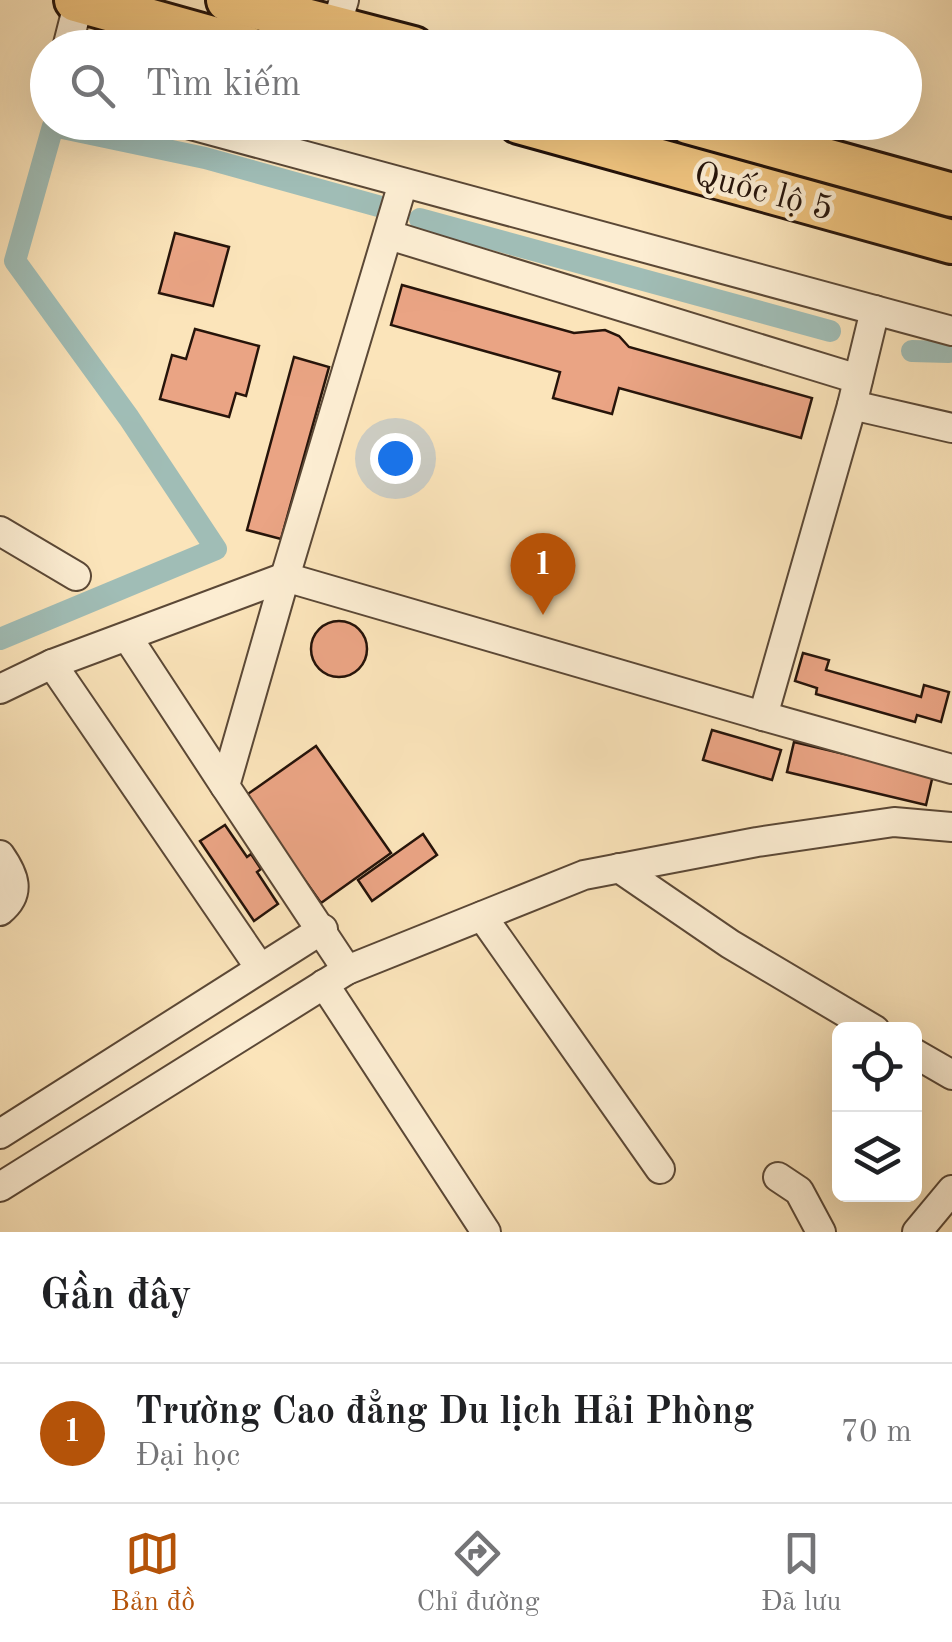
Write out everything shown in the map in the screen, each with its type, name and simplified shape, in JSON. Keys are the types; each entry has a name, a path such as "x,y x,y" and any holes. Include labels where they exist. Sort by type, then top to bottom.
{"highway":[{"path":"78,0 184,30"},
{"path":"228,0 340,13 375,30"},
{"name":"Quốc lộ 5","path":"584,140 952,242"},
{"name":"Quốc lộ 5","path":"753,140 952,195"}],"street":[{"path":"72,30 78,0"},
{"path":"246,140 952,331"},
{"path":"225,786 404,183"},
{"path":"389,235 952,428"},
{"path":"764,716 875,310"},
{"path":"0,532 76,576"},
{"path":"0,688 52,664 284,577 952,769"},
{"path":"128,638 322,929 336,977 486,1232"},
{"path":"52,664 260,968"},
{"path":"0,1187 336,977 584,874 894,822 952,827"},
{"path":"0,855 14,877 14,889 0,911"},
{"path":"619,868 730,944 862,1022"},
{"path":"482,916 660,1168"},
{"path":"0,1134 322,929"},
{"path":"922,1058 952,1075"},
{"path":"778,1177 799,1191 821,1232"},
{"path":"917,1232 952,1190"}],"building":[{"path":"175,233 229,247 213,306 159,293"},
{"path":"402,285 574,333 605,330 619,336 629,347 812,398 801,438 619,388 612,414 553,398 560,372 391,325"},
{"path":"195,329 259,346 246,396 236,393 229,417 160,399 172,355 186,359"},
{"path":"294,357 329,367 281,539 247,530"},
{"path":"339,621 358,630 367,649 358,668 339,677 320,668 311,649 320,630"},
{"path":"803,653 829,660 826,670 921,697 924,685 949,692 941,722 917,715 915,722 816,694 817,688 795,681"},
{"path":"712,730 781,750 772,780 703,760"},
{"path":"794,742 933,775 926,805 787,772"},
{"path":"316,746 391,853 321,903 245,796"},
{"path":"225,825 247,857 251,854 261,869 257,872 278,904 254,921 200,841"},
{"path":"423,834 437,855 372,901 358,880"}],"waterway":[{"path":"0,639 216,549 129,418 15,261 49,140"},
{"path":"120,140 205,158 378,206"},
{"path":"420,219 830,331"},
{"path":"912,351 949,352"}],"place":[{"name":"Trường Cao đẳng Du lịch Hải Phòng","path":"543,615"}]}
